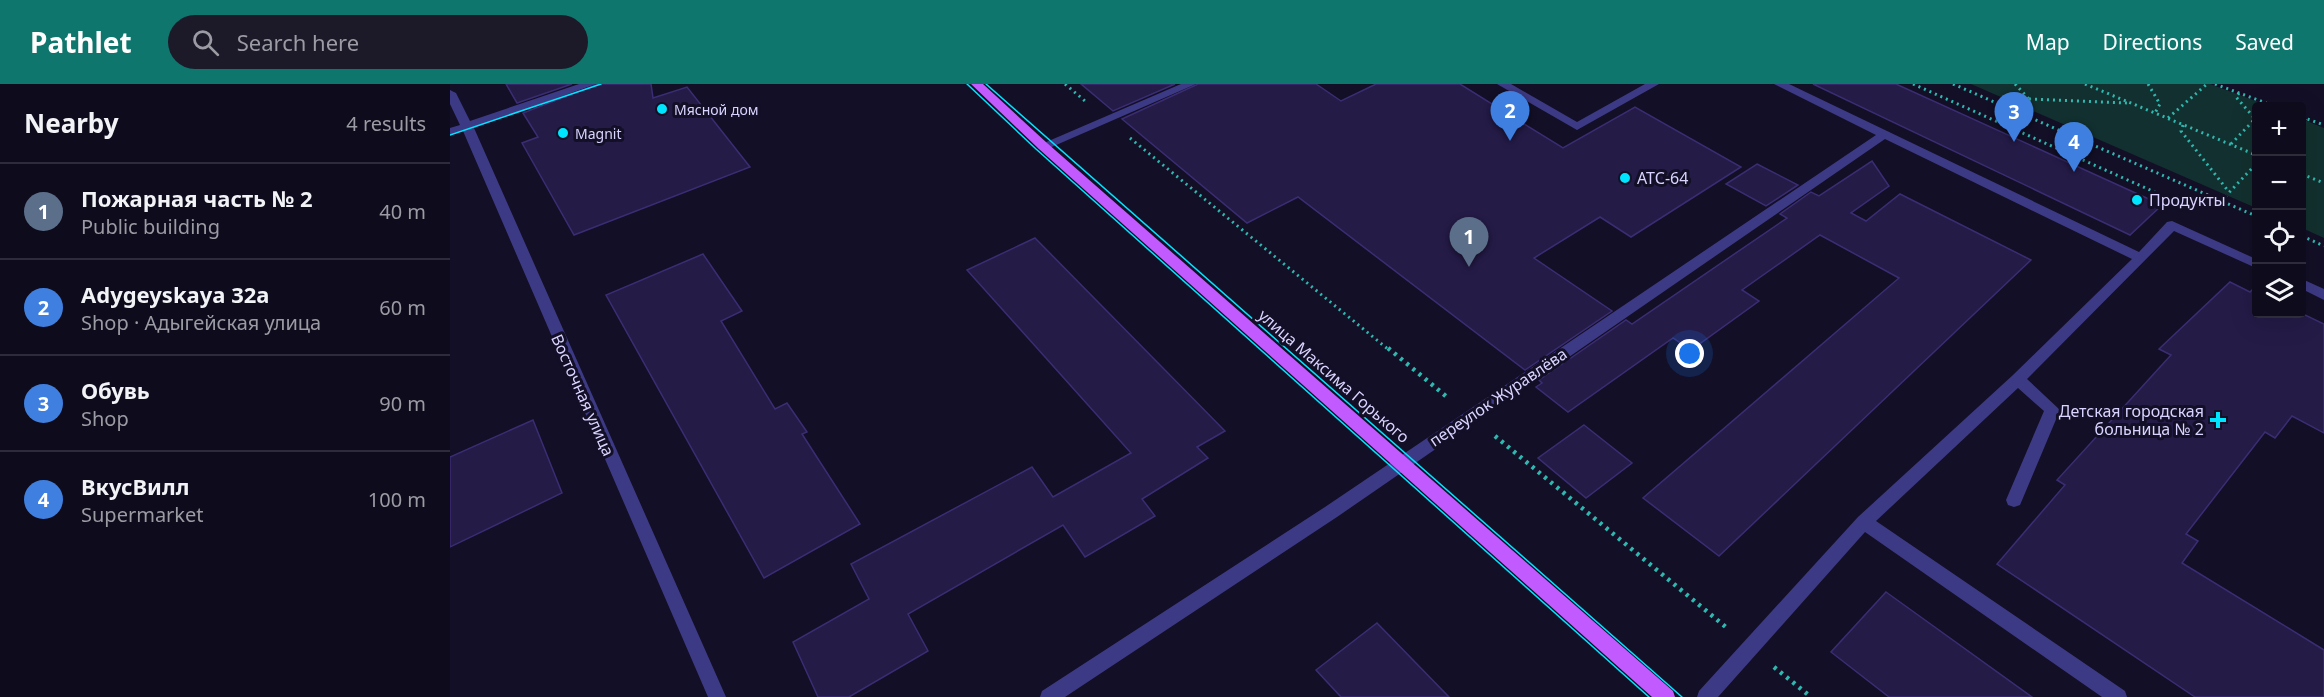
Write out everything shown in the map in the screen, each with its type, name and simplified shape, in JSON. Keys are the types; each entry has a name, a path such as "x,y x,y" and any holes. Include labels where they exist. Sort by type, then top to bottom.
{"main road":[{"name":"улица Максима Горького","path":"977,84 1043,146 1666,697"}],"street":[{"path":"450,132 590,84"},
{"path":"1043,146 1190,84"},
{"path":"1503,84 1577,127 1653,84"},
{"path":"1780,84 2142,258"},
{"name":"Восточная улица","path":"450,93 467,126 717,697"},
{"name":"переулок Журавлёва","path":"1049,697 1403,462 1885,134"},
{"path":"1706,697 1864,522 2018,379 2142,258 2172,225 2252,262"},
{"path":"2306,286 2324,295"},
{"path":"2014,500 2052,410 2018,379"},
{"path":"1864,522 2118,697"}],"path":[{"path":"1065,84 1811,697"},
{"path":"1914,84 2178,202"},
{"path":"1953,84 2252,214"},
{"path":"2015,84 2030,99 2131,103"},
{"path":"2085,84 2252,153"},
{"path":"2094,88 2101,84"},
{"path":"2148,84 2160,104 2155,113"},
{"path":"2168,118 2207,84"},
{"path":"2215,84 2263,102"},
{"path":"2238,93 2235,97 2252,117"},
{"path":"2016,111 2030,99"},
{"path":"2306,119 2324,125"},
{"path":"2231,144 2252,123"},
{"path":"2183,125 2181,131 2229,192"},
{"path":"2221,201 2252,168"},
{"path":"2306,176 2324,183"},
{"path":"2189,207 2198,212"},
{"path":"2306,238 2324,246"}],"green space":[{"path":"1971,84 2210,84 2258,102 2252,102 2252,206"},
{"path":"2306,121 2324,128 2324,238 2306,230"}],"building":[{"path":"506,84 572,84 517,103"},
{"path":"598,84 651,84 653,98 687,87 750,167 574,235 522,143 538,137 523,113"},
{"path":"1081,84 1175,84 1113,111"},
{"path":"1198,84 1316,84 1341,101 1376,84 1460,84 1563,148 1635,107 1741,167 1631,237 1600,217 1534,258 1612,311 1525,370 1298,197 1247,223 1122,119"},
{"path":"1813,84 1896,84 2162,205 2130,235"},
{"path":"1872,161 1889,186 1851,213 1866,221 1900,194 2031,260 1719,556 1643,498 1899,278 1820,235 1742,290 1759,301 1691,350 1673,338 1568,412 1536,387 1542,383 1539,380 1626,320 1632,324 1787,218 1780,214 1811,192 1819,196"},
{"path":"1757,164 1798,185 1766,206 1726,184"},
{"path":"1035,238 1225,431 1197,447 1208,458 1142,499 1155,516 1085,557 1063,525 908,614 928,651 849,697 818,697 793,642 869,599 851,564 1032,467 1053,497 1131,453 967,270"},
{"path":"703,254 742,311 721,321 775,409 787,403 807,432 802,434 860,524 764,578 606,295"},
{"path":"2230,282 2250,292 2252,290 2252,318 2306,318 2306,315 2324,324 2324,433 2292,416 2275,438 2265,432 2186,534 2198,541 2182,563 2324,650 2324,697 2195,697 1997,564 2065,485 2057,480 2171,355 2159,349"},
{"path":"533,420 562,493 450,547 450,457"},
{"path":"1584,425 1632,463 1586,498 1538,458"},
{"path":"1886,592 2032,697 1889,697 1831,652"},
{"path":"1377,623 1449,697 1341,697 1316,670"}],"tram line":[{"path":"450,135 601,84"},
{"path":"967,84 1036,149 1649,697"},
{"path":"986,84 1682,697"}],"place":[{"name":"Мясной дом","path":"662,109"},
{"name":"Magnit","path":"563,133"},
{"name":"Adygeyskaya 32а","path":"1510,141"},
{"name":"Обувь","path":"2014,142"},
{"name":"ВкусВилл","path":"2074,172"},
{"name":"АТС-64","path":"1625,178"},
{"name":"Продукты","path":"2137,200"},
{"name":"Пожарная часть № 2","path":"1469,267"},
{"name":"Детская городская больница № 2","path":"2218,420"}]}
